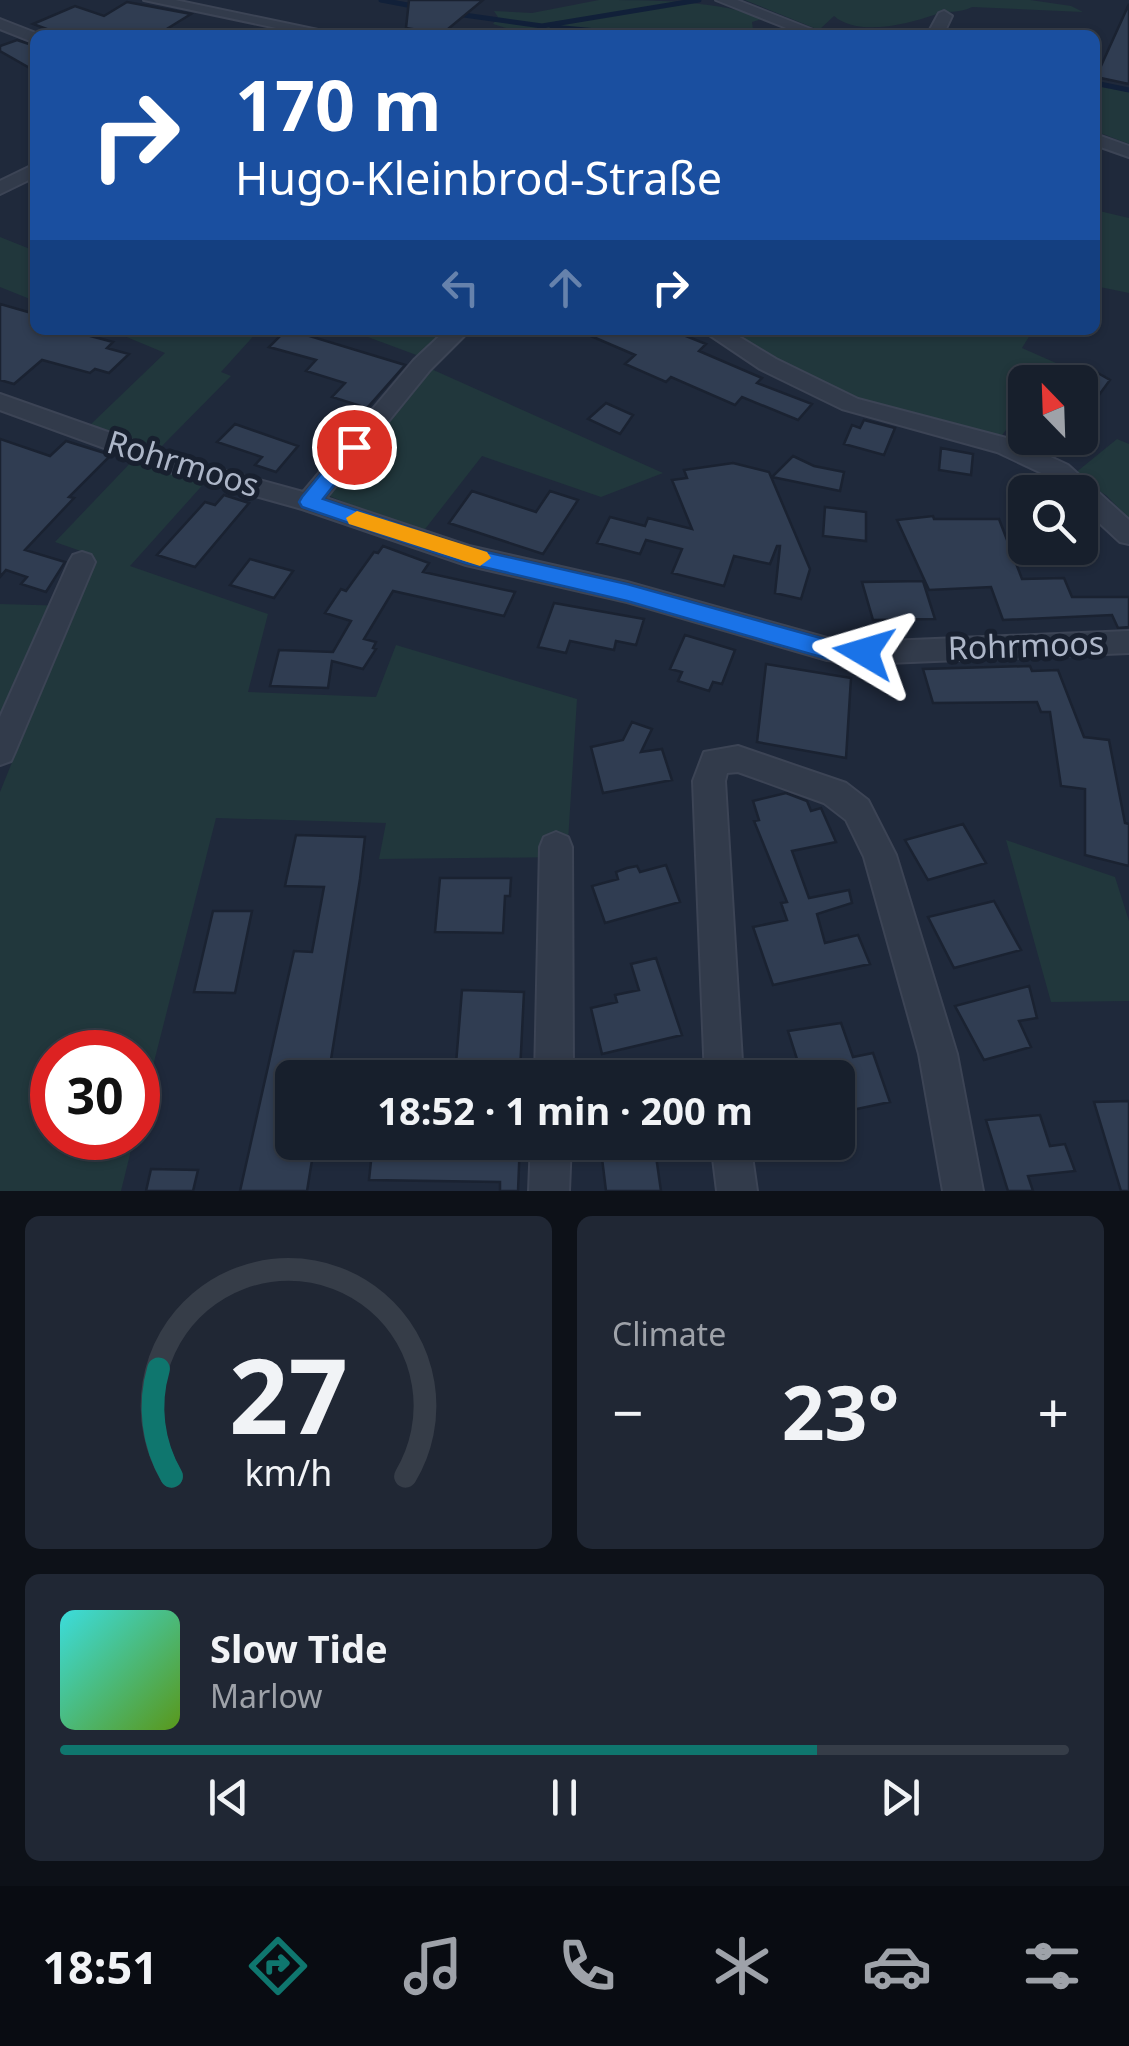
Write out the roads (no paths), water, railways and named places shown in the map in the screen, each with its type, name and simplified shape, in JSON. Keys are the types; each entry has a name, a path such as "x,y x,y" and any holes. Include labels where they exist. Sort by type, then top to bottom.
{"street":[{"path":"152,0 308,30"},
{"path":"723,0 804,30"},
{"path":"937,30 944,16"},
{"path":"0,37 8,27"},
{"path":"1100,141 1129,152"},
{"path":"0,188 30,173"},
{"path":"309,502 422,365 454,335"},
{"path":"720,335 768,364 850,404 1005,446 1058,470 1129,534"},
{"name":"Rohrmoos","path":"0,402 182,467 309,502 466,555 627,592 828,650 1129,642"},
{"path":"0,752 82,562"},
{"path":"723,1060 709,781 715,761 738,760 836,793 857,810 880,855 938,1054 963,1191"},
{"path":"554,1060 556,847"},
{"path":"548,1191 550,1160"},
{"path":"733,1160 737,1191"}],"waterway":[{"path":"381,0 418,7"},
{"path":"457,14 542,26 699,0"},
{"path":"552,27 586,30"},
{"path":"1100,84 1129,90"}]}
